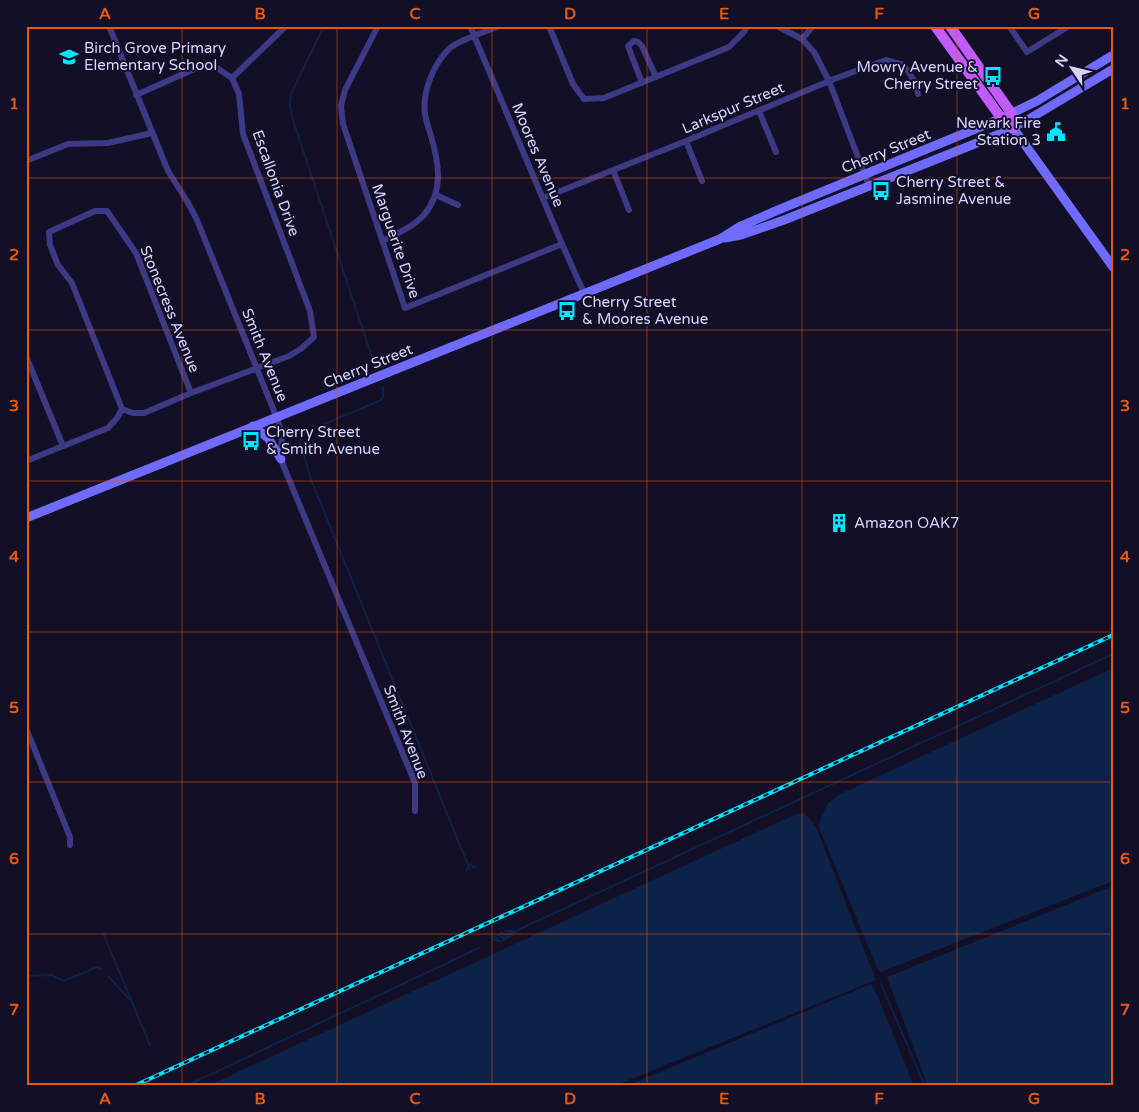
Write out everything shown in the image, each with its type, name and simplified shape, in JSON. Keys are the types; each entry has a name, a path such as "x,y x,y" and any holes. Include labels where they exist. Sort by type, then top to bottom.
{"main road":[{"path":"935,26 1007,116"},
{"path":"950,26 1013,128 1113,267"},
{"name":"Cherry Street","path":"26,518 720,239 739,227 1007,116 1037,101 1113,55"},
{"name":"Cherry Street","path":"720,239 759,229 963,150 1013,128 1113,69"},
{"path":"253,426 268,438 281,460"}],"street":[{"path":"136,95 199,67 217,68 232,78 286,26"},
{"name":"Marguerite Drive","path":"378,26 345,90 341,106 343,124 405,308 562,244"},
{"name":"Moores Avenue","path":"470,26 584,293"},
{"path":"382,241 411,226 424,215 436,195 439,170 435,147 425,113 427,90 436,65 451,47 499,26"},
{"path":"549,26 573,84 584,100 604,98 729,48 747,26"},
{"path":"777,26 802,39 814,52 830,81 869,186"},
{"path":"802,39 813,26"},
{"path":"1009,26 1027,52 1069,26"},
{"name":"Smith Avenue","path":"112,27 136,95 168,171 188,201 197,220 276,416 282,432 281,460 415,783 416,811"},
{"path":"642,83 628,46 634,41 642,46 656,77"},
{"name":"Larkspur Street","path":"543,198 886,60 904,64 916,84 918,94"},
{"name":"Escallonia Drive","path":"232,78 239,94 243,134 310,311 314,337 289,356 257,368"},
{"path":"759,111 776,152"},
{"path":"26,161 68,144 108,143 152,133"},
{"path":"686,141 702,181"},
{"path":"613,170 629,210"},
{"path":"436,195 458,205"},
{"name":"Stonecress Avenue","path":"122,409 72,283 58,265 50,245 49,232 95,211 107,212 136,253 191,393"},
{"path":"26,356 63,446"},
{"path":"26,460 108,428 122,409 133,413 144,413 257,368"},
{"path":"26,728 70,837 70,845"}],"water":[{"path":"1113,668 1113,881 882,972 878,970 818,825 828,803 838,795"},
{"path":"803,813 816,827 876,980 614,1086 215,1086 216,1082 794,815"},
{"path":"1113,886 1113,1086 928,1086 887,977"},
{"path":"871,984 914,1086 626,1086"}],"waterway":[{"path":"324,26 291,94 290,106 374,363"},
{"path":"383,387 383,398 379,401 305,432 300,443 312,482 470,870"},
{"path":"498,935 504,938 1113,654"},
{"path":"469,864 475,868"},
{"path":"466,872 469,864"},
{"path":"505,931 513,931"},
{"path":"501,933 505,935 513,932"},
{"path":"103,933 131,1000"},
{"path":"491,937 499,941 512,935"},
{"path":"494,936 500,941"},
{"path":"186,1086 479,948"},
{"path":"26,976 52,975 63,981 97,967 101,969"},
{"path":"108,976 132,1002 150,1045"},
{"path":"881,984 925,1086"}],"railway":[{"path":"134,1086 1113,635"}],"place":[{"name":"Birch Grove Primary Elementary School","path":"69,57"},
{"name":"Mowry Avenue & Cherry Street","path":"993,76"},
{"name":"Newark Fire Station 3","path":"1056,132"},
{"name":"Cherry Street & Jasmine Avenue","path":"881,191"},
{"name":"Cherry Street & Moores Avenue","path":"567,311"},
{"name":"Cherry Street & Smith Avenue","path":"251,441"},
{"name":"Amazon OAK7","path":"839,523"}]}
